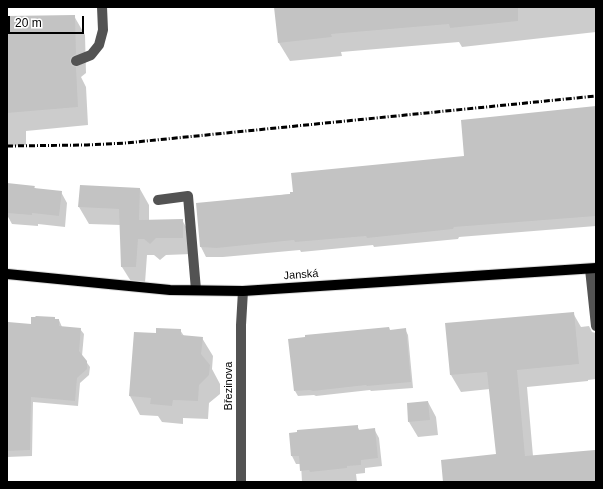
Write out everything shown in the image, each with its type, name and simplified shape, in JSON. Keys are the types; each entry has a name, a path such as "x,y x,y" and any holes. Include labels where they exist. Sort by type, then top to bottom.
{"main road":[{"name":"Janská","path":"7,274 170,290 243,291 593,268"}],"street":[{"path":"76,61 91,55 99,45 103,30 102,7"},
{"path":"158,200 188,196 196,290"},
{"path":"593,268 596,326"},
{"name":"Březinova","path":"241,482 241,325 243,291"}],"building":[{"path":"274,7 518,7 518,21 450,28 449,24 331,34 332,37 278,43"},
{"path":"75,15 76,54 71,57 70,60 72,66 76,67 78,107 7,113 7,16"},
{"path":"596,106 596,216 454,227 453,229 367,238 366,236 295,242 294,240 217,248 200,247 196,203 290,194 290,192 293,192 291,173 464,156 461,120"},
{"path":"7,183 62,191 59,216 32,213 32,215 7,213"},
{"path":"80,185 140,188 139,220 183,219 183,238 156,238 150,244 144,239 138,239 136,267 121,267 119,209 78,207"},
{"path":"574,312 579,364 517,370 525,456 595,450 596,482 443,482 441,460 496,454 487,372 450,375 445,323"},
{"path":"31,317 55,317 55,319 59,319 59,326 81,328 79,351 87,361 87,369 77,378 75,401 31,397 30,450 7,451 8,322 31,324"},
{"path":"389,327 390,330 406,328 411,382 313,391 294,391 288,339 305,337 305,335"},
{"path":"156,328 181,329 181,335 203,337 201,354 210,365 209,375 199,385 198,401 173,400 172,406 150,404 151,398 129,396 134,332 156,333"},
{"path":"428,401 430,420 408,422 407,403"},
{"path":"358,425 358,430 375,428 378,458 361,460 361,465 347,466 347,468 310,472 309,470 300,471 299,456 291,456 289,433 297,432 297,430"}],"railway":[{"path":"7,146 126,143 596,96"}]}
